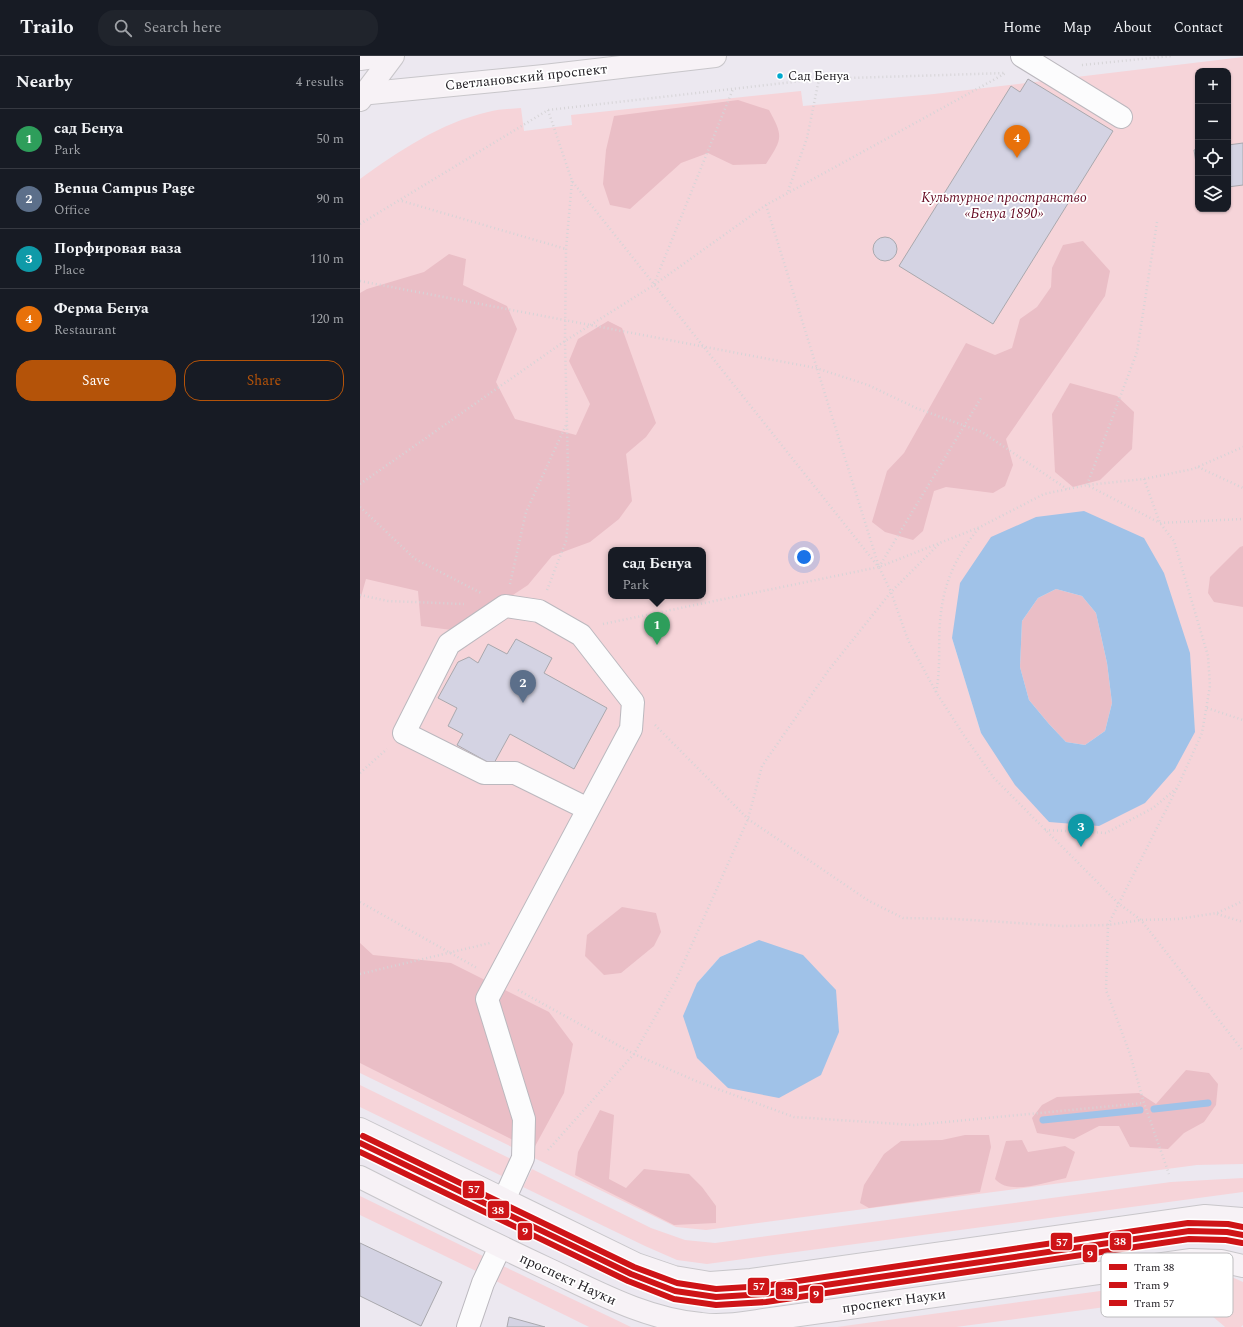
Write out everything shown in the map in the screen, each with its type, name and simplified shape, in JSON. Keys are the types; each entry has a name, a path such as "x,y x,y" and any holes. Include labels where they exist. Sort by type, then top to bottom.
{"main road":[{"path":"360,59 381,56"},
{"path":"362,96 393,56"},
{"name":"Светлановский проспект","path":"362,96 715,56"},
{"path":"360,1129 636,1264 674,1277 710,1283 751,1280 1205,1216 1243,1219"},
{"name":"проспект Науки","path":"360,1177 500,1247 625,1305 664,1318 701,1325 736,1325 1101,1273"},
{"name":"проспект Науки","path":"1233,1264 1243,1266"}],"lane":[{"path":"1022,56 1121,117"},
{"path":"504,1200 523,1158 524,1119 487,999 522,934 588,809 630,729 632,702 581,635 539,611 505,606 449,644 404,733 484,773 515,773 588,809"},
{"path":"468,1327 482,1283 500,1247"}],"path":[{"path":"1080,65 1171,56"},
{"path":"360,224 548,110 819,79 1006,73 1043,69"},
{"path":"360,484 564,341 654,285 788,191 1006,73"},
{"path":"788,191 807,138 819,79"},
{"path":"654,285 734,88"},
{"path":"548,110 572,181 879,567"},
{"path":"539,611 566,542 569,512 564,341 566,249 572,181"},
{"path":"401,200 566,249"},
{"path":"766,205 879,567 891,592 908,640 936,692 994,778 1118,903 1141,920 1243,1051"},
{"path":"1087,485 1137,352 1157,222"},
{"path":"360,281 588,326 816,368 868,385 916,408 982,432 1067,489"},
{"path":"879,567 981,398"},
{"path":"360,507 415,559 505,606 526,512 567,425"},
{"path":"581,635 604,624 879,567 980,527 1044,494 1087,485 1144,479 1198,467 1243,447"},
{"path":"1198,467 1243,488"},
{"path":"1144,479 1160,523 1174,541 1208,656 1210,686 1202,733 1178,786 1108,925 1106,990 1130,1054 1144,1103 1169,1174"},
{"path":"1087,485 1160,523 1243,519"},
{"path":"936,692 940,673 940,623 942,600 953,566 980,527"},
{"path":"544,1154 634,1054 676,980 748,819 762,766 828,671 891,592 940,543"},
{"path":"360,594 388,601 466,604"},
{"path":"632,702 748,819 869,901 903,918 956,919 1063,926 1108,925 1141,920 1178,919 1217,914 1243,901"},
{"path":"1207,708 1243,720"},
{"path":"360,773 404,733"},
{"path":"1045,830 1106,833 1153,808 1178,786"},
{"path":"360,902 451,954 634,1054 696,1081 794,1117 914,1125 1144,1103"},
{"path":"1217,914 1243,922"},
{"path":"360,974 451,954 522,934"}],"green space":[{"name":"Сад Бенуа","path":"1243,57 1243,1164 1197,1165 706,1230 676,1227 360,1073 360,179 405,148 421,139 453,123 496,110 521,108 524,131 572,125 571,115 801,91 803,106 934,94","holes":["991,538 1190,653 1049,822 981,733 952,638","759,940 697,983 720,957"]},
{"path":"360,1085 517,1162 508,1179 360,1107"},
{"path":"532,1169 651,1228 685,1240 715,1243 1171,1182 1243,1178 1243,1192 707,1264 677,1260 523,1187"},
{"path":"360,1196 483,1256 476,1271 360,1215"},
{"path":"503,1266 631,1327 589,1327 496,1281"},
{"path":"1234,1278 1243,1282 1243,1325 1241,1327 1225,1327 1213,1317 1233,1317"},
{"path":"1101,1291 1101,1308 956,1327 837,1327"}],"shaded area":[{"path":"738,100 769,110 774,119 779,132 779,138 775,149 766,164 733,165 708,153 681,163 630,209 610,205 603,184 606,150 614,116"},
{"path":"1083,241 1110,271 1105,296 1006,439 1013,465 1005,486 993,493 946,487 934,491 923,531 913,540 885,532 872,522 887,471 904,453 966,343 995,355 1012,348 1020,319 1037,307 1051,287 1052,268 1063,245"},
{"path":"449,254 466,259 463,285 507,306 517,329 496,382 515,419 576,435 590,404 569,361 578,339 608,321 622,328 656,423 646,437 626,454 632,501 619,519 590,542 552,556 528,585 459,631 421,626 418,591 366,579 360,600 360,293 367,289 424,272"},
{"path":"1070,383 1117,396 1134,412 1132,449 1100,480 1073,487 1055,472 1052,414"},
{"path":"1243,546 1243,607 1214,602 1208,593 1210,577 1240,547"},
{"path":"1056,589 1082,596 1096,613 1107,663 1112,703 1105,731 1085,745 1066,742 1029,700 1020,667 1022,621 1038,598"},
{"path":"622,907 656,913 661,932 654,946 621,973 604,975 585,956 587,935"},
{"path":"360,943 373,955 451,963 549,1012 573,1044 564,1093 533,1150 360,1063"},
{"path":"1186,1070 1209,1073 1218,1084 1216,1105 1204,1122 1184,1133 1168,1149 1130,1147 1119,1126 1099,1126 1074,1139 1037,1133 1032,1118 1042,1105 1057,1097 1139,1093 1156,1104"},
{"path":"600,1110 614,1115 609,1179 626,1188 644,1169 689,1174 702,1187 716,1206 716,1223 674,1225 575,1175 578,1152"},
{"path":"965,1135 989,1135 991,1147 980,1192 869,1208 860,1203 864,1185 884,1154 901,1141 942,1140"},
{"path":"1022,1140 1028,1152 1065,1146 1075,1152 1066,1178 1038,1185 1018,1187 1009,1187 1001,1184 995,1179 1006,1141"}],"water":[{"path":"1084,511 1144,538 1164,573 1190,653 1195,732 1175,769 1145,803 1099,826 1049,822 1015,785 981,733 952,638 960,583 991,537 1036,517","holes":["1056,589 1082,596 1096,613 1107,663 1112,703 1105,731 1085,745 1066,742 1049,724 1029,700 1020,667 1022,621 1038,598"]},
{"path":"759,940 803,955 836,990 839,1032 821,1075 779,1098 728,1088 697,1058 683,1016 697,983 720,957"}],"building":[{"path":"1028,79 1113,131 993,324 899,266 1011,86 1020,92"},
{"path":"1243,143 1243,185 1231,187 1231,145"},
{"path":"885,237 890,238 896,244 896,254 890,260 885,261 880,260 874,254 873,249 874,244 880,238"},
{"path":"516,639 552,658 544,673 607,708 574,769 510,734 493,765 457,745 463,734 448,726 457,708 438,698 458,662 469,657 478,663 488,644 507,654"},
{"path":"360,1243 442,1282 421,1326 360,1296"},
{"path":"509,1317 545,1327 507,1327"}],"waterway":[{"path":"1154,1109 1208,1103"},
{"path":"1043,1120 1140,1110"}],"tram line":[{"name":"57","path":"363,1136 634,1267 677,1283 716,1289 764,1286 1188,1223 1228,1224 1243,1227"},
{"name":"38","path":"360,1143 631,1274 675,1291 716,1297 765,1294 1189,1231 1227,1232 1243,1235"},
{"name":"9","path":"360,1152 628,1281 674,1299 716,1305 766,1302 1189,1239 1226,1240 1242,1243"}],"place":[{"name":"Сад Бенуа","path":"780,76"},
{"name":"Ферма Бенуа","path":"1017,158"},
{"name":"сад Бенуа","path":"657,645"},
{"name":"Benua Campus Page","path":"523,703"},
{"name":"Порфировая ваза","path":"1081,847"}],"park label":[{"name":"Культурное пространство «Бенуа 1890»","path":"1004,206"}]}
